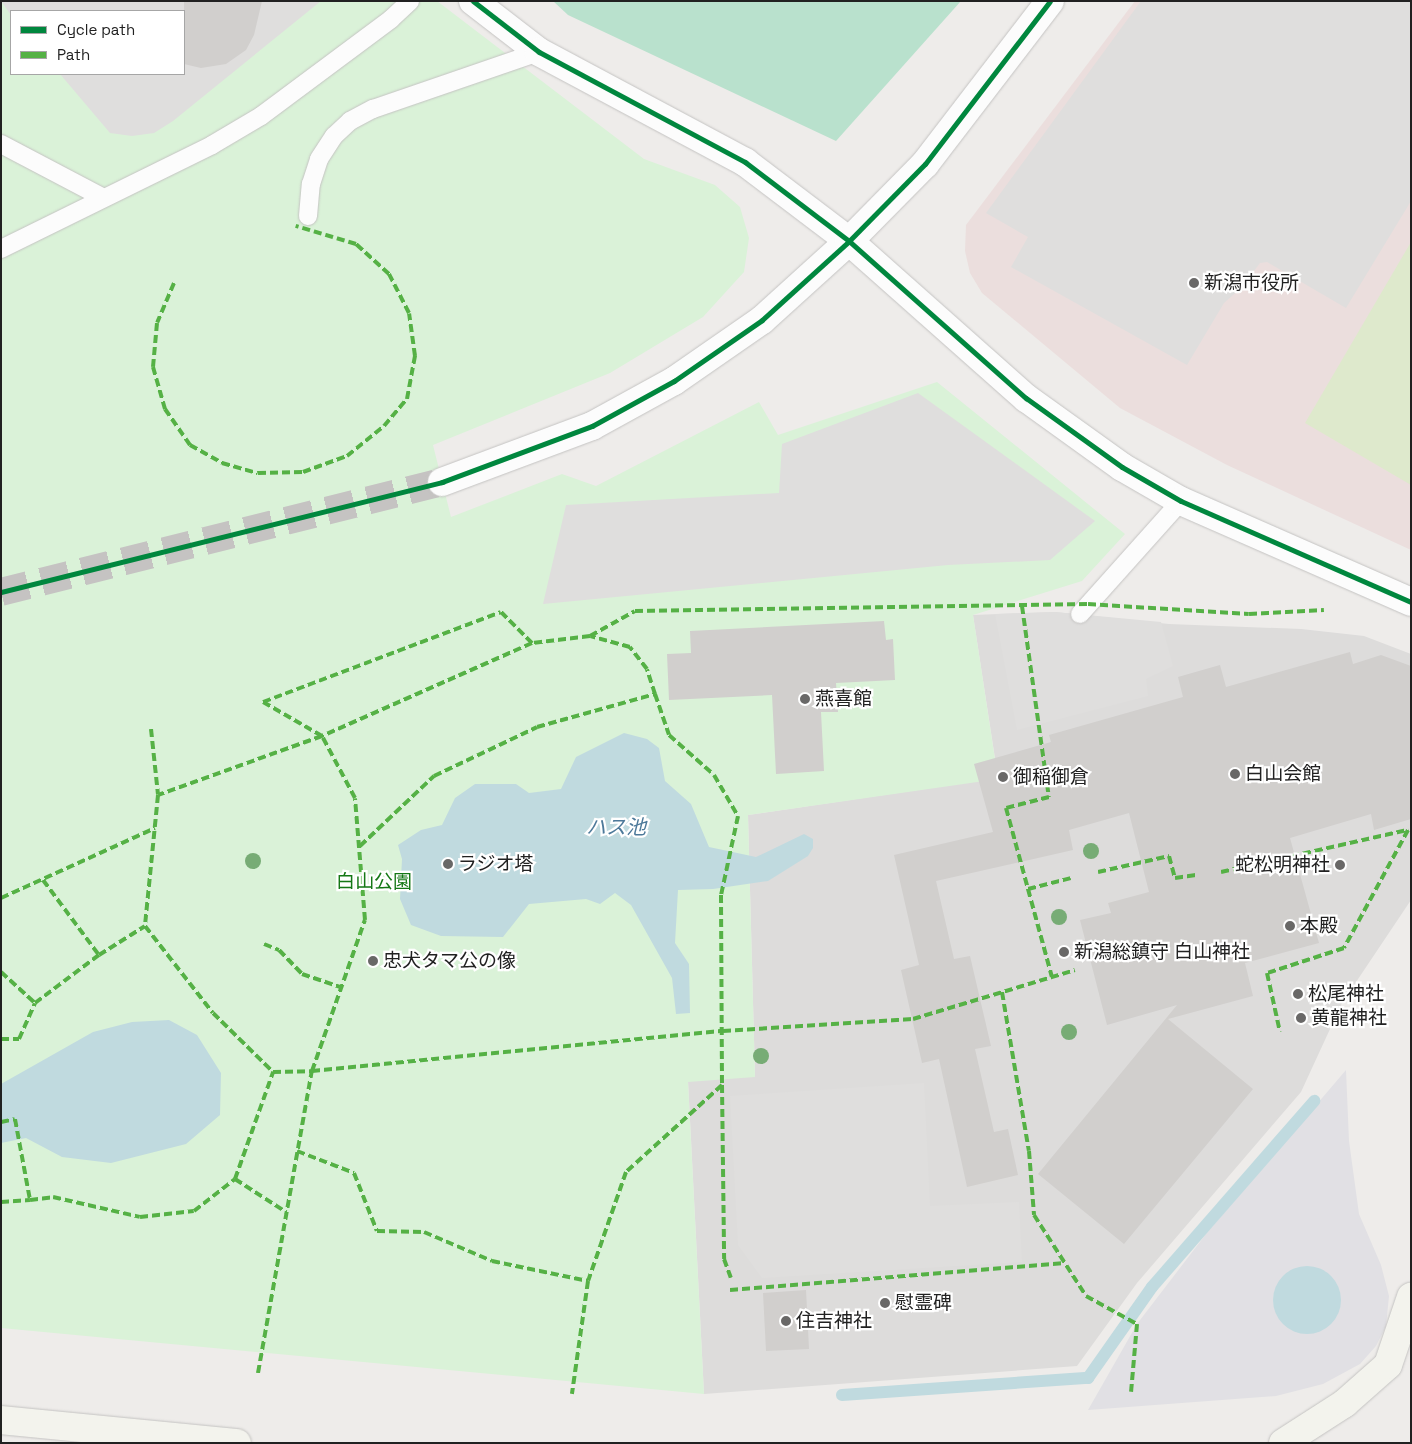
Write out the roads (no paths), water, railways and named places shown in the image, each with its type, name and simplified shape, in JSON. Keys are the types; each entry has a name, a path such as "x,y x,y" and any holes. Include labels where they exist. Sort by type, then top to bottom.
{"main road":[{"path":"1283,1443 1345,1403 1388,1365 1411,1296"},
{"path":"1,1420 237,1443"}],"street":[{"path":"473,1 539,52 745,162 849,241 1026,398 1122,467 1181,501 1411,602"},
{"path":"442,482 592,426 674,381 762,320 849,241 924,164 1050,1"}],"lane":[{"path":"1,249 212,145 261,116 391,19 410,1"},
{"path":"308,216 311,184 319,159 334,136 350,121 373,109 539,52"},
{"path":"1,144 104,198"},
{"path":"1080,614 1181,501"}],"water":[{"name":"ハス池","path":"624,733 647,739 659,748 665,781 691,804 709,847 756,857 804,834 813,839 813,848 808,856 768,881 713,889 678,890 675,943 689,964 690,1013 676,1014 672,978 631,905 615,893 600,904 586,899 529,904 503,937 441,936 411,925 400,899 402,859 398,845 421,830 442,825 455,798 475,784 516,784 529,793 561,789 576,757"},
{"path":"169,1020 197,1035 221,1073 220,1115 186,1144 111,1163 62,1157 26,1138 1,1143 1,1084 93,1032 132,1022"},
{"path":"1307,1266 1320,1268 1331,1276 1339,1287 1341,1300 1339,1313 1331,1324 1320,1332 1307,1334 1294,1332 1283,1324 1275,1313 1273,1300 1275,1287 1283,1276 1294,1268"}],"waterway":[{"path":"842,1395 1088,1378 1152,1287 1314,1101"}],"tunnel":[{"path":"1,592 442,482"}],"place":[{"name":"新潟市役所","path":"1194,283"},
{"name":"燕喜館","path":"805,699"},
{"name":"白山会館","path":"1235,774"},
{"name":"御稲御倉","path":"1003,777"},
{"name":"ラジオ塔","path":"448,864"},
{"name":"蛇松明神社","path":"1340,865"},
{"name":"本殿","path":"1290,926"},
{"name":"新潟総鎮守 白山神社","path":"1064,952"},
{"name":"忠犬タマ公の像","path":"373,961"},
{"name":"松尾神社","path":"1298,994"},
{"name":"黄龍神社","path":"1301,1018"},
{"name":"慰霊碑","path":"885,1303"},
{"name":"住吉神社","path":"786,1321"}],"park label":[{"name":"白山公園","path":"374,882"}]}
